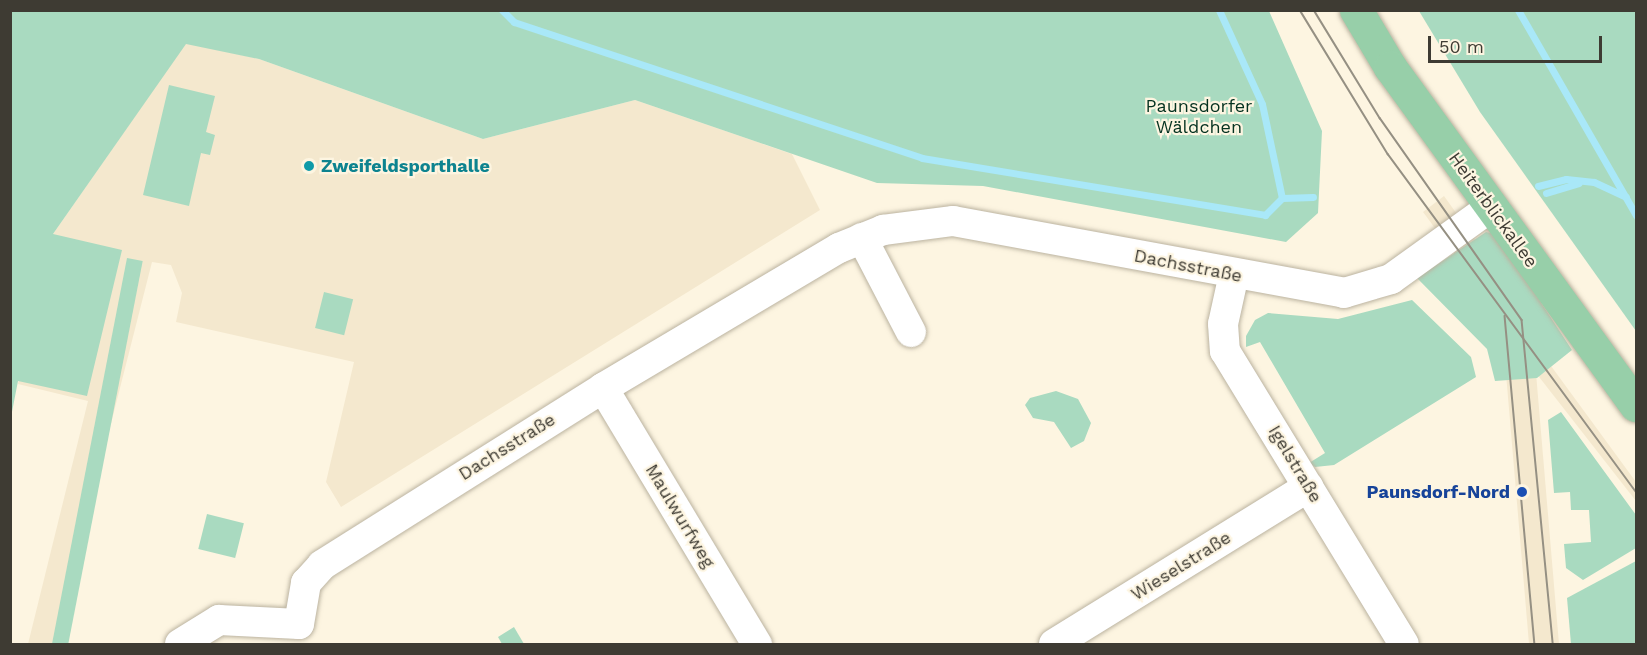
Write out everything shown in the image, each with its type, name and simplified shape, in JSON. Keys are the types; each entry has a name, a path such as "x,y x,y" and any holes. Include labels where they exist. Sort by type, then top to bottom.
{"main road":[{"name":"Heiterblickallee","path":"1356,10 1491,207 1636,405"}],"street":[{"name":"Dachsstraße","path":"180,645 219,620 305,634 306,583 322,565 603,388 862,238 883,230 954,220 1323,292 1366,291 1391,279 1491,207"},
{"path":"862,238 911,332"},
{"name":"Igelstraße","path":"1234,274 1223,324 1225,351 1404,645"},
{"name":"Maulwurfweg","path":"603,388 757,645"},
{"name":"Wieselstraße","path":"1054,645 1308,487"}],"shaded area":[{"path":"186,43 259,59 483,139 635,100 792,154 820,210 341,507 326,482 354,362 176,322 182,293 171,265 152,262 55,644 28,644 88,401 18,384 49,248 53,234"},
{"path":"1444,196 1523,306 1532,340 1636,482 1636,501 1536,373 1559,644 1529,644 1505,362 1455,255 1423,212"}],"green space":[{"name":"Paunsdorfer Wäldchen","path":"11,10 1269,11 1322,131 1318,213 1286,242 983,186 877,183 635,100 483,139 259,59 186,44 53,234 122,250 87,396 18,381 11,417"},
{"path":"1419,11 1636,11 1636,331 1480,112"},
{"path":"169,85 215,96 206,132 215,135 210,155 201,153 189,206 143,195"},
{"path":"1486,232 1496,234 1572,350 1537,378 1495,381 1487,349 1417,278"},
{"path":"127,258 143,261 68,644 52,644"},
{"path":"324,292 353,299 344,335 315,328"},
{"path":"1412,300 1471,357 1476,377 1334,465 1315,467 1309,463 1325,453 1260,342 1246,347 1246,336 1255,320 1268,313 1338,319"},
{"path":"1056,391 1078,399 1091,423 1084,441 1071,448 1054,422 1033,418 1025,405 1030,398"},
{"path":"1561,412 1636,515 1636,548 1583,580 1566,568 1564,544 1591,542 1589,510 1571,510 1570,492 1554,493 1548,420"},
{"path":"207,514 244,523 235,558 198,549"},
{"path":"1636,561 1636,644 1571,644 1567,598"},
{"path":"514,627 524,644 502,644 498,637"}],"waterway":[{"path":"502,10 514,22 922,158 1265,215 1282,198"},
{"path":"1219,10 1262,104 1282,198 1313,197"},
{"path":"1518,10 1636,215"},
{"path":"1538,186 1566,179 1594,182 1626,197"},
{"path":"1546,193 1579,183"}],"tram line":[{"path":"1300,10 1388,154 1636,492"},
{"path":"1314,10 1380,118 1522,320 1553,644"},
{"path":"1505,316 1535,644"}],"place":[{"name":"Zweifeldsporthalle","path":"309,166"},
{"name":"Paunsdorf-Nord","path":"1522,492"}]}
